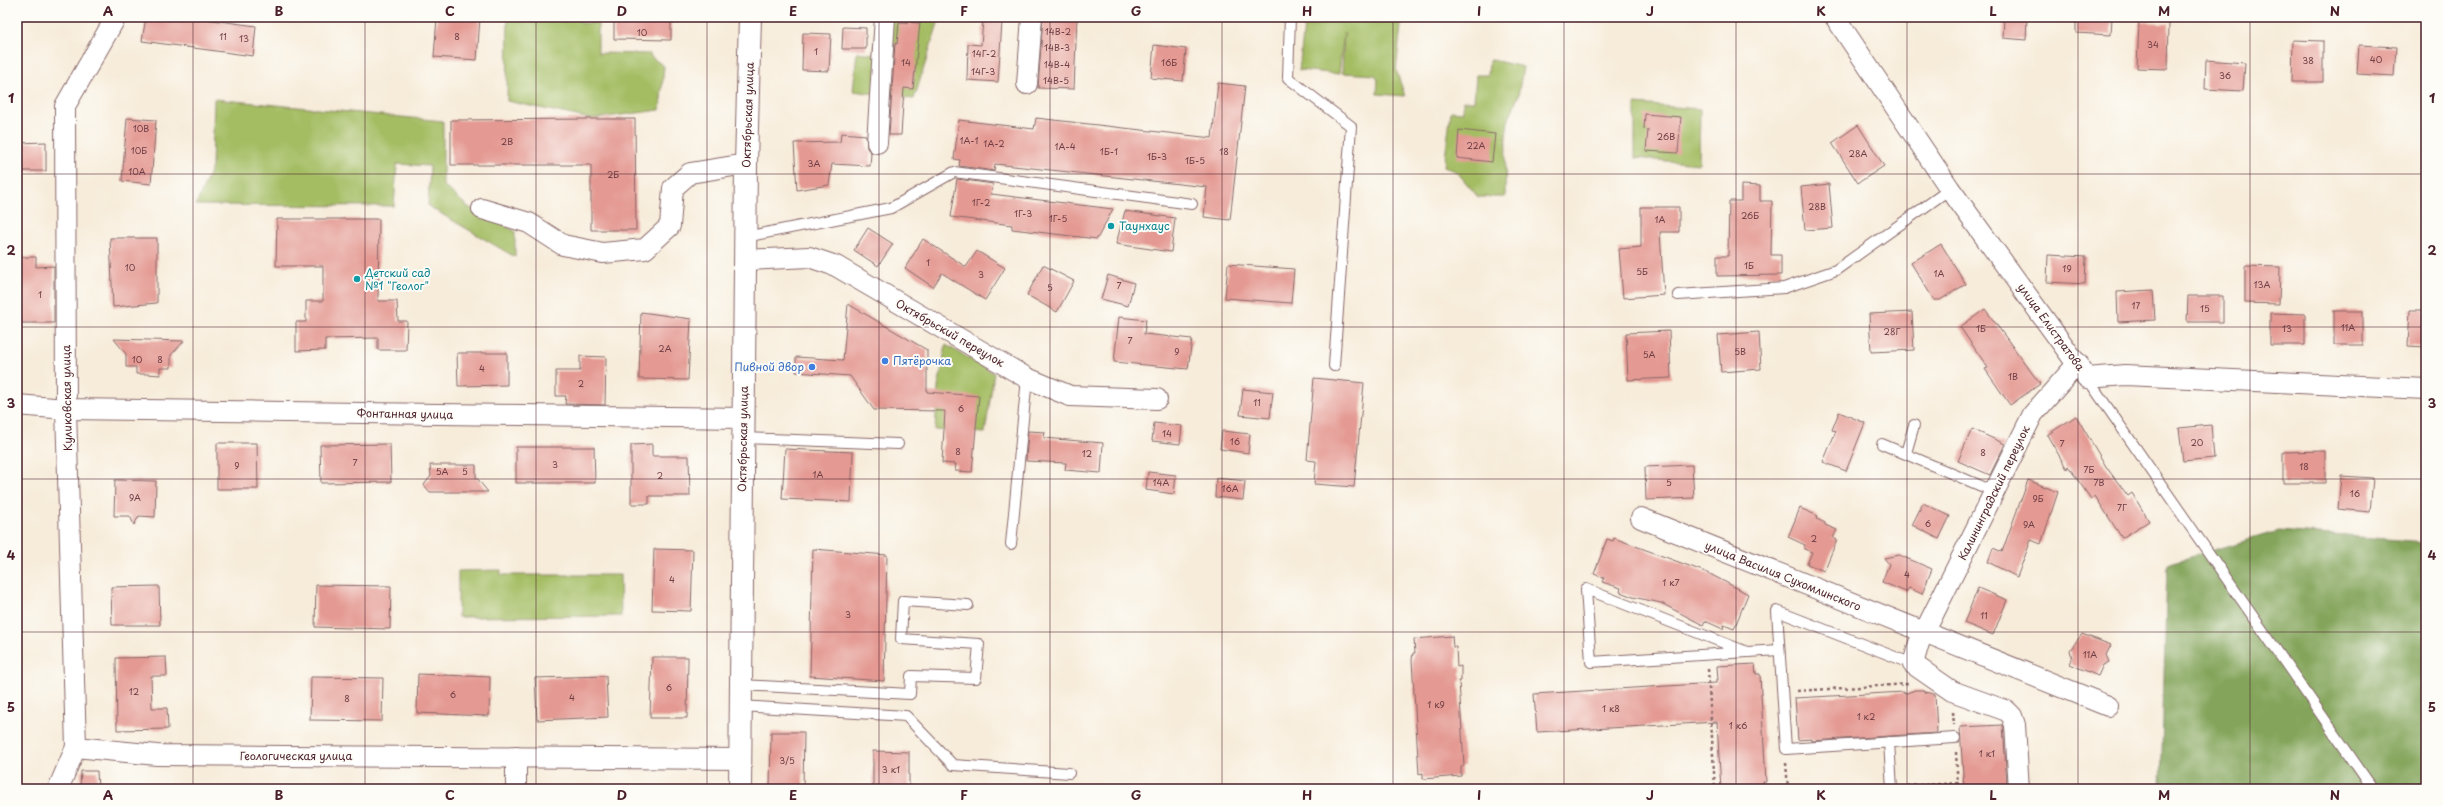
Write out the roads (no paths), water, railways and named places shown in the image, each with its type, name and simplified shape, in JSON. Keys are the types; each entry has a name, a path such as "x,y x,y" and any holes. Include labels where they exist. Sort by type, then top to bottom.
{"street":[{"name":"Куликовская улица","path":"58,789 76,747 66,409 65,106 116,17"},
{"name":"Октябрьская улица","path":"740,789 745,237 750,17"},
{"path":"877,143 885,17"},
{"path":"1027,84 1032,17"},
{"name":"улица Елистратова","path":"1834,17 1950,189 2082,371 2125,375 2426,389"},
{"path":"482,209 529,223 563,245 602,254 646,250 670,226 673,188 690,173 746,164"},
{"name":"Октябрьский переулок","path":"745,260 810,257 836,266 1027,378 1070,396 1157,399"},
{"name":"Калининградский переулок","path":"1926,633 1993,491 2033,414 2082,371"},
{"name":"Фонтанная улица","path":"17,405 66,409 743,428"},
{"name":"улица Василия Сухомлинского","path":"1641,518 2108,706"},
{"path":"1926,633 1919,643 1912,664 1952,691 2007,711 2012,716 2015,725 2019,789"},
{"name":"Геологическая улица","path":"76,747 157,755 740,759"},
{"path":"516,757 516,789"}],"lane":[{"path":"1290,17 1288,78 1351,126 1334,366"},
{"path":"745,237 890,208 954,172 1192,204"},
{"path":"1678,295 1784,288 1836,270 1950,189"},
{"path":"2082,371 2374,789"},
{"path":"1011,544 1027,378"},
{"path":"1906,453 1914,425"},
{"path":"743,428 898,444"},
{"path":"1882,444 1993,491"},
{"path":"1747,652 1586,589 1590,662 1779,650"},
{"path":"741,696 910,694 911,676 976,678 979,644 901,640 904,602 968,605"},
{"path":"1912,664 1777,611 1786,749 1955,738"},
{"path":"741,696 906,716 953,765 1069,773"},
{"path":"1889,742 1892,789"}],"place":[{"name":"Таунхаус","path":"1111,226"},
{"name":"Детский сад №1 \"Геолог\"","path":"357,279"},
{"name":"Пятёрочка","path":"885,361"},
{"name":"Пивной двор","path":"812,367"}]}
